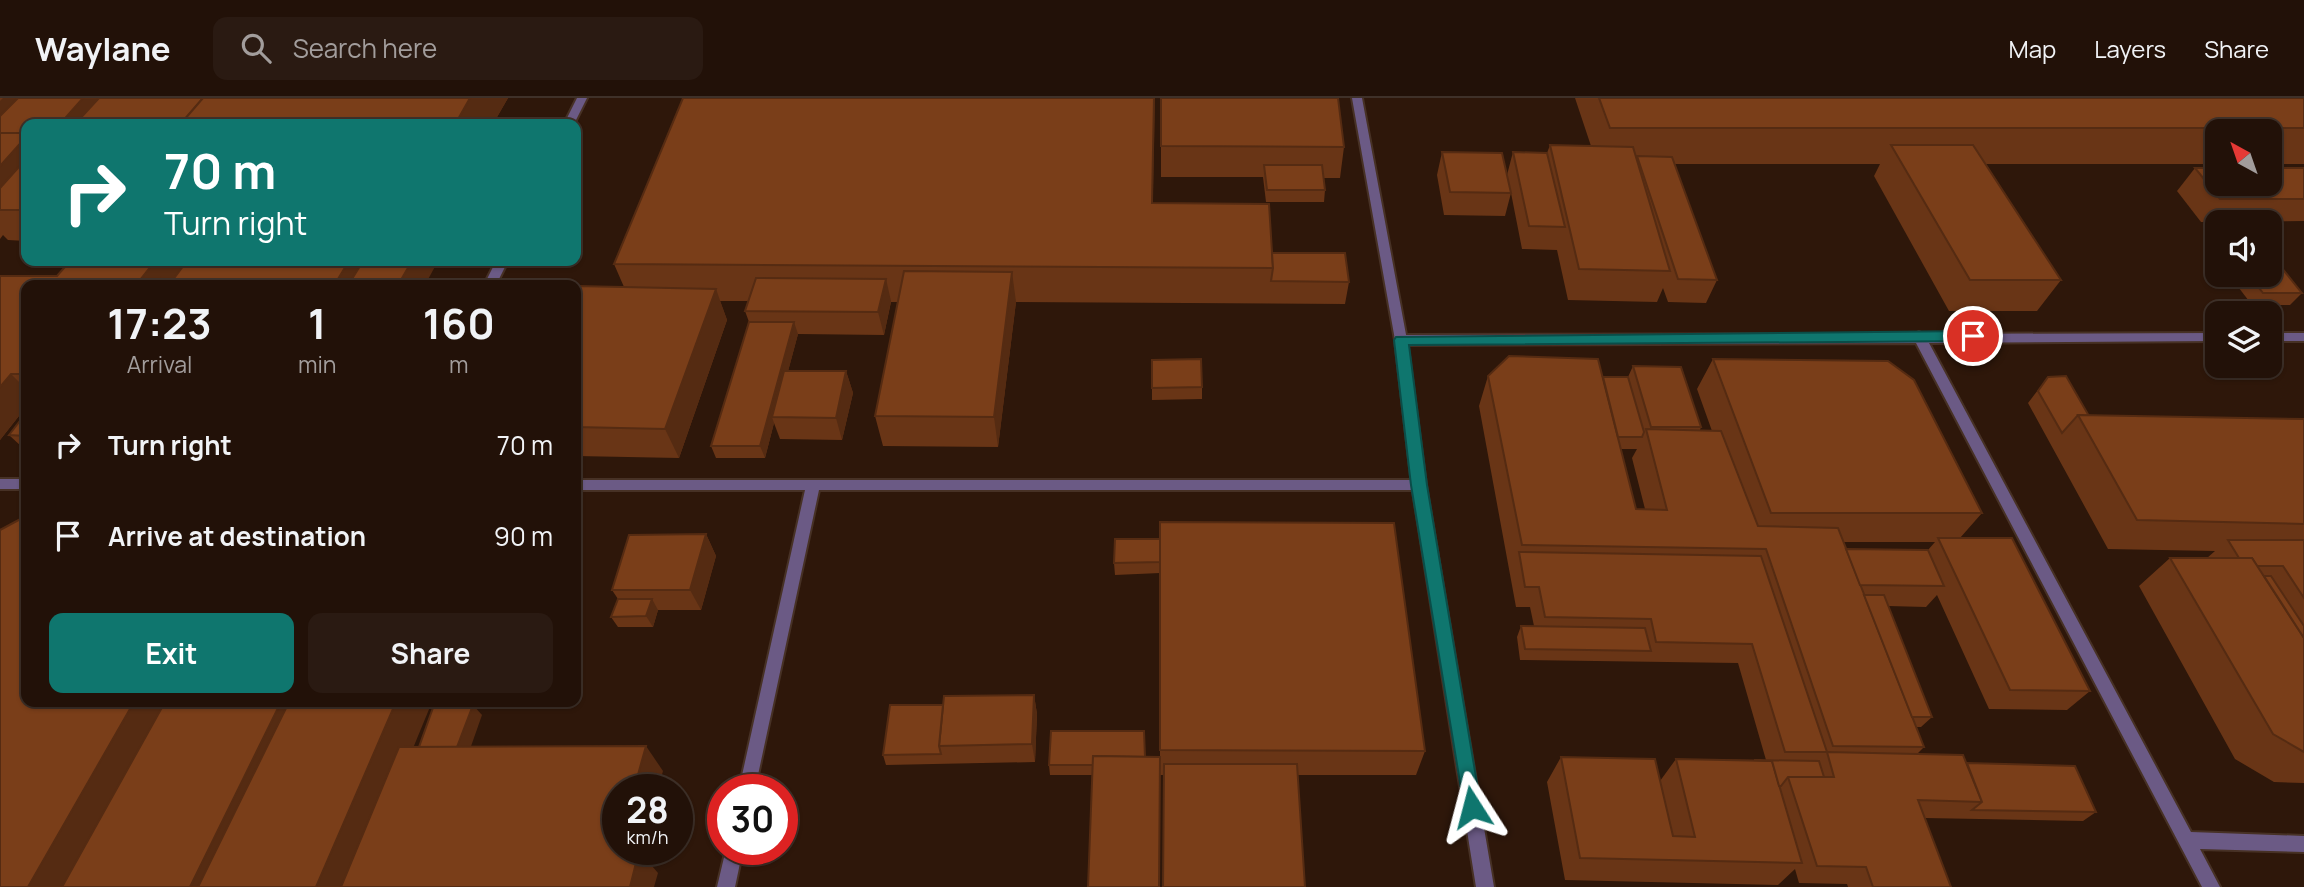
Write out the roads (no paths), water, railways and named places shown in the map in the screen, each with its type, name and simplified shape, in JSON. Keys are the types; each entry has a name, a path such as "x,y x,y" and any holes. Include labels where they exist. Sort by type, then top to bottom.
{"street":[{"path":"572,119 582,98"},
{"path":"1357,98 1401,340 1419,485 1485,887"},
{"path":"1919,336 2211,887"},
{"path":"1401,340 2205,337"},
{"path":"2282,337 2304,337"},
{"path":"0,485 21,484"},
{"path":"581,485 1419,485"},
{"path":"750,774 813,485"},
{"path":"2186,840 2304,844"},
{"path":"726,887 731,865"}]}
